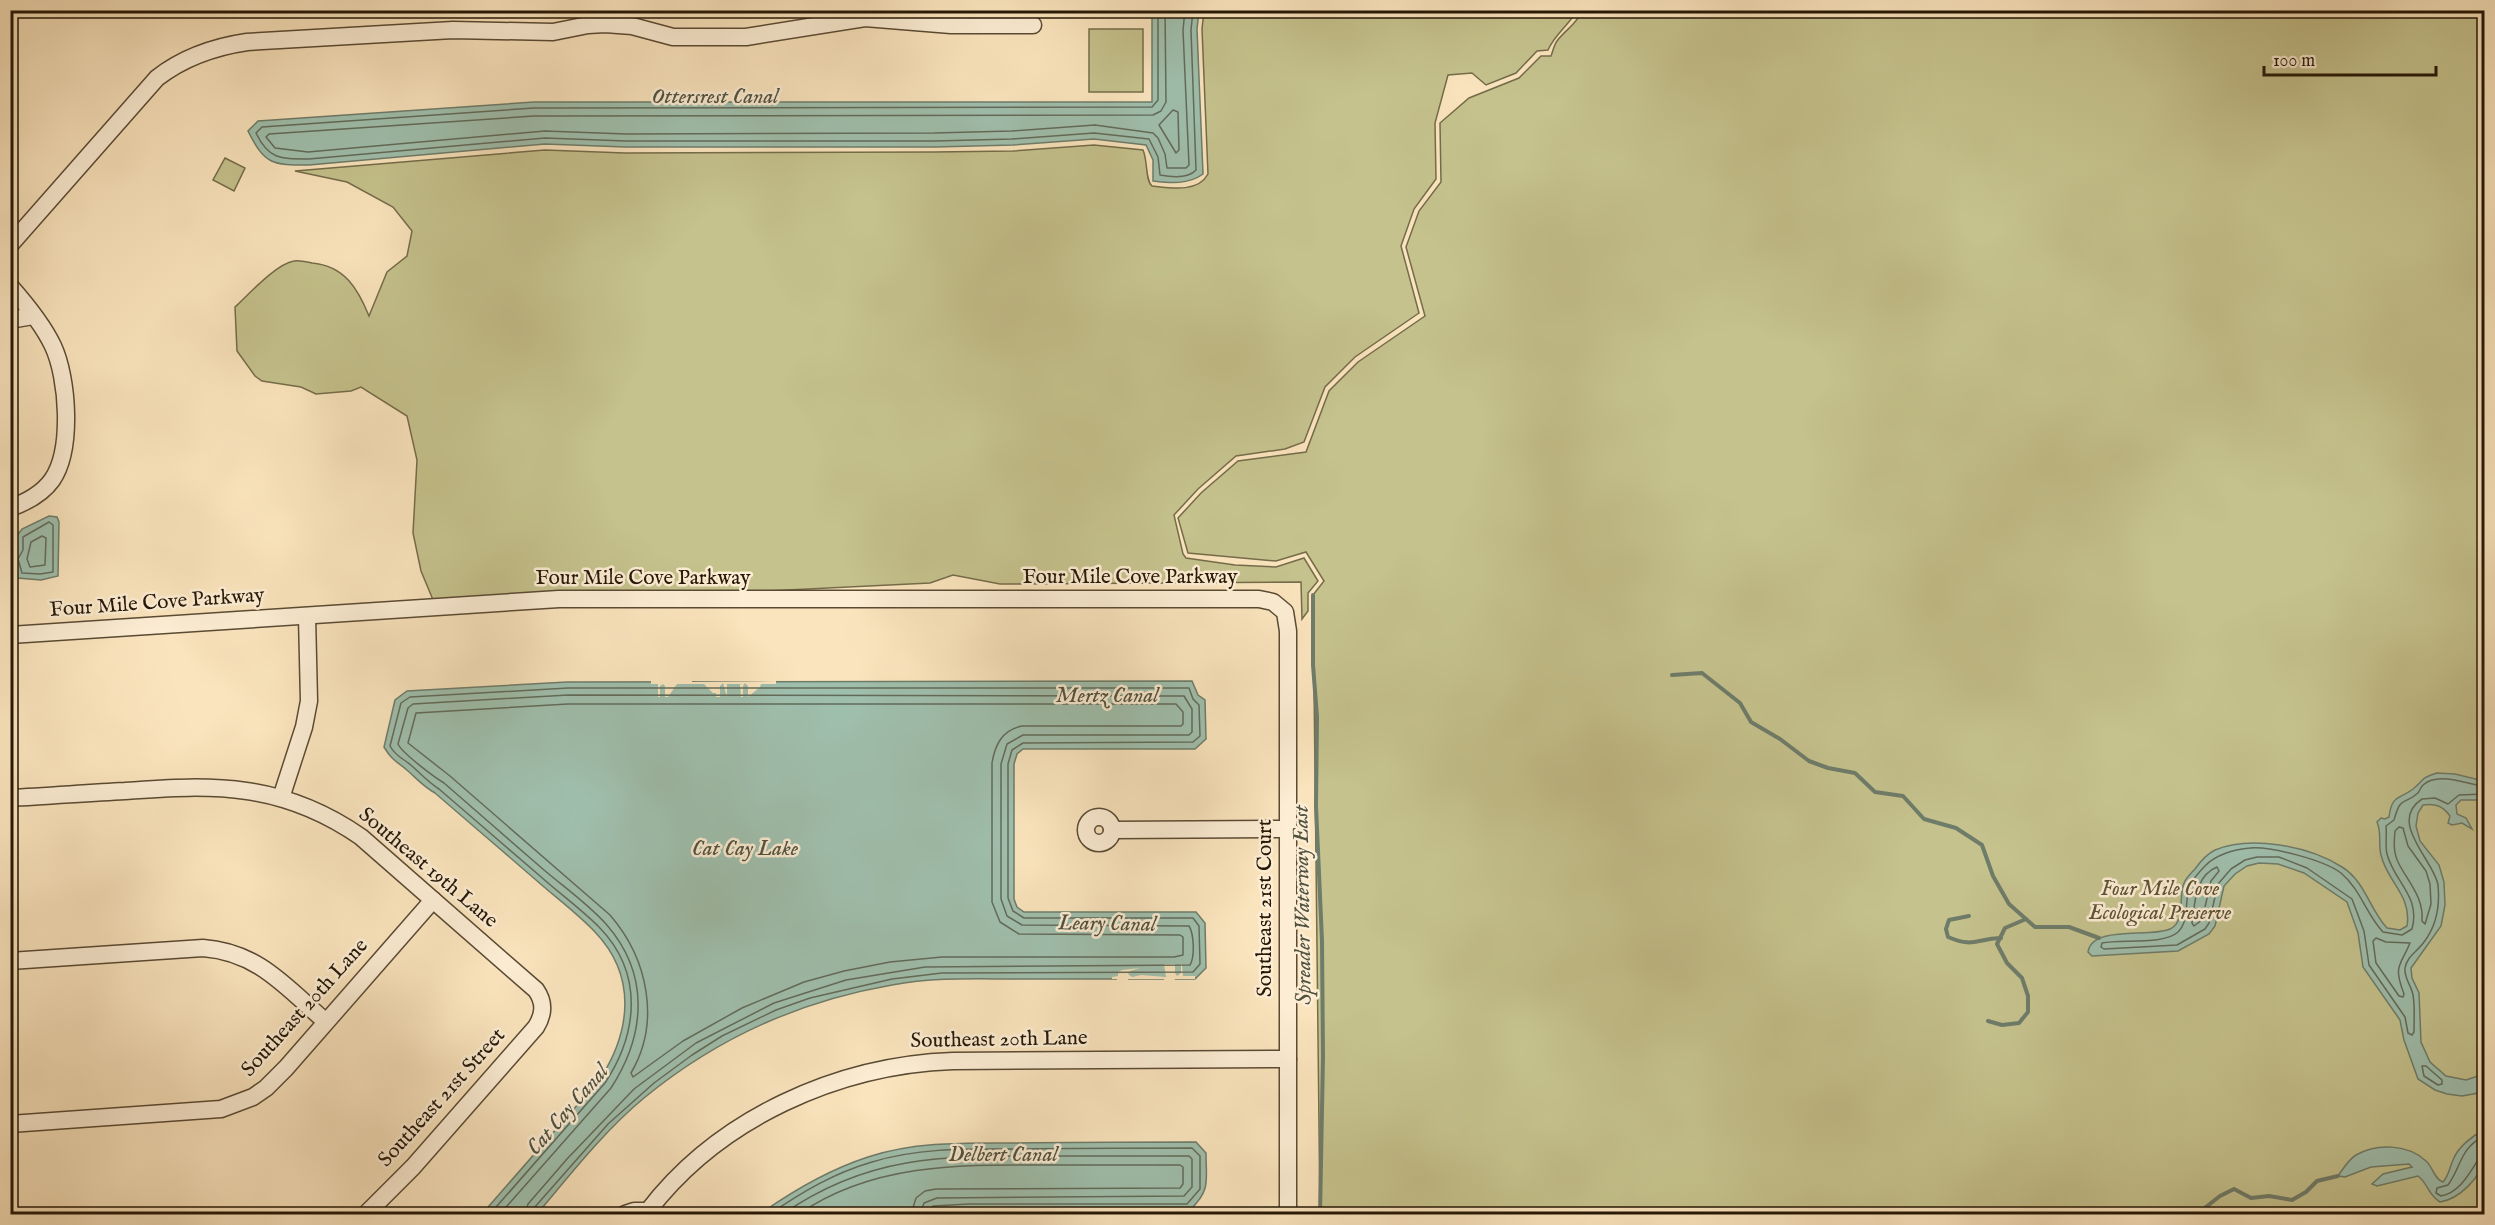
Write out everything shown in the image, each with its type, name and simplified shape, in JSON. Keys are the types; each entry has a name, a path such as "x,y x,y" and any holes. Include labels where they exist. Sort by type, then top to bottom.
{"street":[{"path":"10,246 157,78 185,59 222,46 247,42 448,30 553,32 604,24 632,27 667,36 735,37 865,18 951,25 1033,25"},
{"path":"10,286 54,348 62,375 65,411 63,452 55,475 43,491 10,507"},
{"path":"10,320 33,316"},
{"name":"Four Mile Cove Parkway","path":"10,635 569,599 1259,599 1277,604"},
{"name":"Southeast 21st Court","path":"1277,604 1285,612 1287,624 1288,1215"},
{"path":"281,798 304,727 309,701 307,616"},
{"name":"Southeast 19th Lane","path":"10,798 187,787 243,790 281,798 344,826 361,837 529,983 540,996 543,1007"},
{"path":"1112,830 1288,829"},
{"name":"Southeast 20th Lane","path":"10,1124 207,1111 236,1105 266,1088 433,900"},
{"path":"10,961 196,949 227,951 265,969 325,1021"},
{"name":"Southeast 21st Street","path":"366,1215 413,1167 536,1027 543,1007"},
{"name":"Southeast 20th Lane","path":"625,1215 634,1211 649,1213 670,1186 699,1158 759,1116 817,1088 878,1069 953,1061 1288,1059"}],"green space":[{"path":"1204,11 1576,11 1548,50 1537,51 1516,73 1486,85 1472,73 1448,75 1435,123 1436,179 1414,209 1401,246 1419,313 1355,357 1325,387 1304,442 1285,449 1236,456 1198,489 1174,515 1183,554 1186,558 1235,565 1276,567 1304,558 1318,581 1308,593 1308,611 1302,619 1301,582 1000,584 953,575 930,583 436,607 421,571 413,533 417,460 407,416 361,387 351,391 316,394 301,387 262,381 255,376 237,351 235,307 263,280 287,263 298,261 323,265 342,274 355,288 369,316 387,272 407,256 412,231 393,207 347,182 295,171 545,150 625,153 934,152 1013,151 1094,145 1143,150 1148,179 1152,186 1191,187 1198,184 1208,174 1202,29"},
{"name":"Four Mile Cove Ecological Preserve","path":"1582,11 2484,11 2484,1214 1320,1214 1313,595 1324,581 1306,552 1276,561 1188,553 1178,518 1201,493 1238,461 1306,452 1329,391 1358,362 1425,316 1406,247 1419,211 1441,182 1440,123 1469,98 1519,78 1541,56 1551,56 1557,41 1577,20"},
{"path":"1089,29 1143,29 1143,92 1089,92"},
{"path":"225,158 245,168 234,191 213,180"}],"water":[{"path":"1152,11 1199,11 1197,29 1203,174 1185,182 1153,181 1153,160 1146,145 1094,139 1013,145 935,147 625,147 545,144 296,165 278,163 265,157 248,131 258,121 534,102 1152,102"},
{"path":"49,516 57,517 59,522 58,576 41,580 17,578 10,554 17,549 16,537 22,529"},
{"name":"Cat Cay Lake","path":"1192,681 1198,695 1205,700 1206,739 1195,749 1023,749 1017,754 1014,764 1014,899 1017,907 1024,912 1196,912 1205,923 1206,968 1195,979 939,980 908,982 824,1001 760,1025 730,1040 700,1057 672,1077 644,1098 615,1125 537,1214 482,1214 600,1079 618,1042 623,1023 625,1004 623,985 618,967 609,949 588,925 390,756 384,747 395,700 407,691 567,682"},
{"path":"2437,773 2455,774 2484,781 2484,800 2461,800 2456,805 2457,814 2466,818 2472,829 2462,823 2452,825 2448,823 2450,816 2445,810 2435,805 2423,805 2418,813 2416,826 2420,841 2439,865 2444,882 2445,905 2441,926 2411,968 2412,978 2419,993 2421,1042 2430,1062 2446,1076 2466,1080 2484,1074 2484,1092 2462,1096 2447,1094 2435,1090 2418,1079 2404,1040 2400,1020 2363,967 2358,933 2347,902 2304,873 2278,864 2259,863 2247,866 2235,874 2224,886 2215,926 2209,934 2178,951 2092,956 2088,952 2092,944 2110,935 2161,931 2175,926 2180,915 2182,889 2185,881 2204,858 2215,850 2245,843 2297,848 2342,867 2362,888 2387,928 2400,930 2407,926 2408,915 2403,897 2384,865 2377,822 2381,818 2389,817 2392,804 2397,798 2413,789 2425,778"},
{"path":"2484,1130 2485,1155 2479,1173 2461,1192 2447,1200 2440,1202 2436,1199 2418,1176 2377,1186 2372,1184 2383,1174 2412,1167 2409,1164 2371,1167 2345,1177 2338,1176 2356,1155 2373,1148 2392,1147 2419,1155 2443,1182 2458,1151"},
{"name":"Delbert Canal","path":"1196,1142 1206,1153 1206,1184 1201,1197 1190,1210 979,1210 918,1214 760,1214 825,1174 868,1157 905,1148 961,1143"}],"pier":[{"path":"651,679 692,679 692,682 776,681 776,684 761,684 748,697 748,686 745,683 743,697 741,697 740,684 727,684 727,697 723,683 720,686 720,697 716,697 716,693 704,684 677,684 668,697 665,697 663,684 660,686 660,697 658,697 658,684 651,684"},
{"path":"1164,964 1175,964 1177,976 1181,973 1182,964 1183,976 1195,976 1195,979 1175,979 1174,982 1164,982 1164,979 1128,979 1128,982 1117,982 1117,979 1112,979 1122,970 1140,968 1128,974 1132,977 1141,975 1166,977"}],"waterway":[{"name":"Spreader Waterway East","path":"1313,595 1313,665 1317,717 1316,806 1322,941 1323,1057 1320,1214"},
{"path":"1672,675 1702,673 1740,703 1751,722 1780,739 1809,761 1828,768 1855,773 1875,792 1903,796 1924,819 1956,828 1982,845 1993,876 2009,904 2035,927 2069,927 2099,938"},
{"path":"1969,916 1949,920 1946,929 1948,937 1964,942 2001,938"},
{"path":"1988,1021 2002,1025 2019,1023 2028,1012 2028,996 2022,978 2007,963 1997,944 2005,928 2026,919"},
{"path":"2197,1214 2220,1196 2234,1189 2251,1198 2269,1196 2292,1200 2306,1192 2317,1181 2338,1176"},
{"path":"1981,1214 1990,1214"}],"water label":[{"name":"Ottersrest Canal","path":"715,97"},
{"name":"Mertz Canal","path":"1107,696"},
{"name":"Leary Canal","path":"1107,924"},
{"name":"Cat Cay Canal","path":"568,1110"}]}
